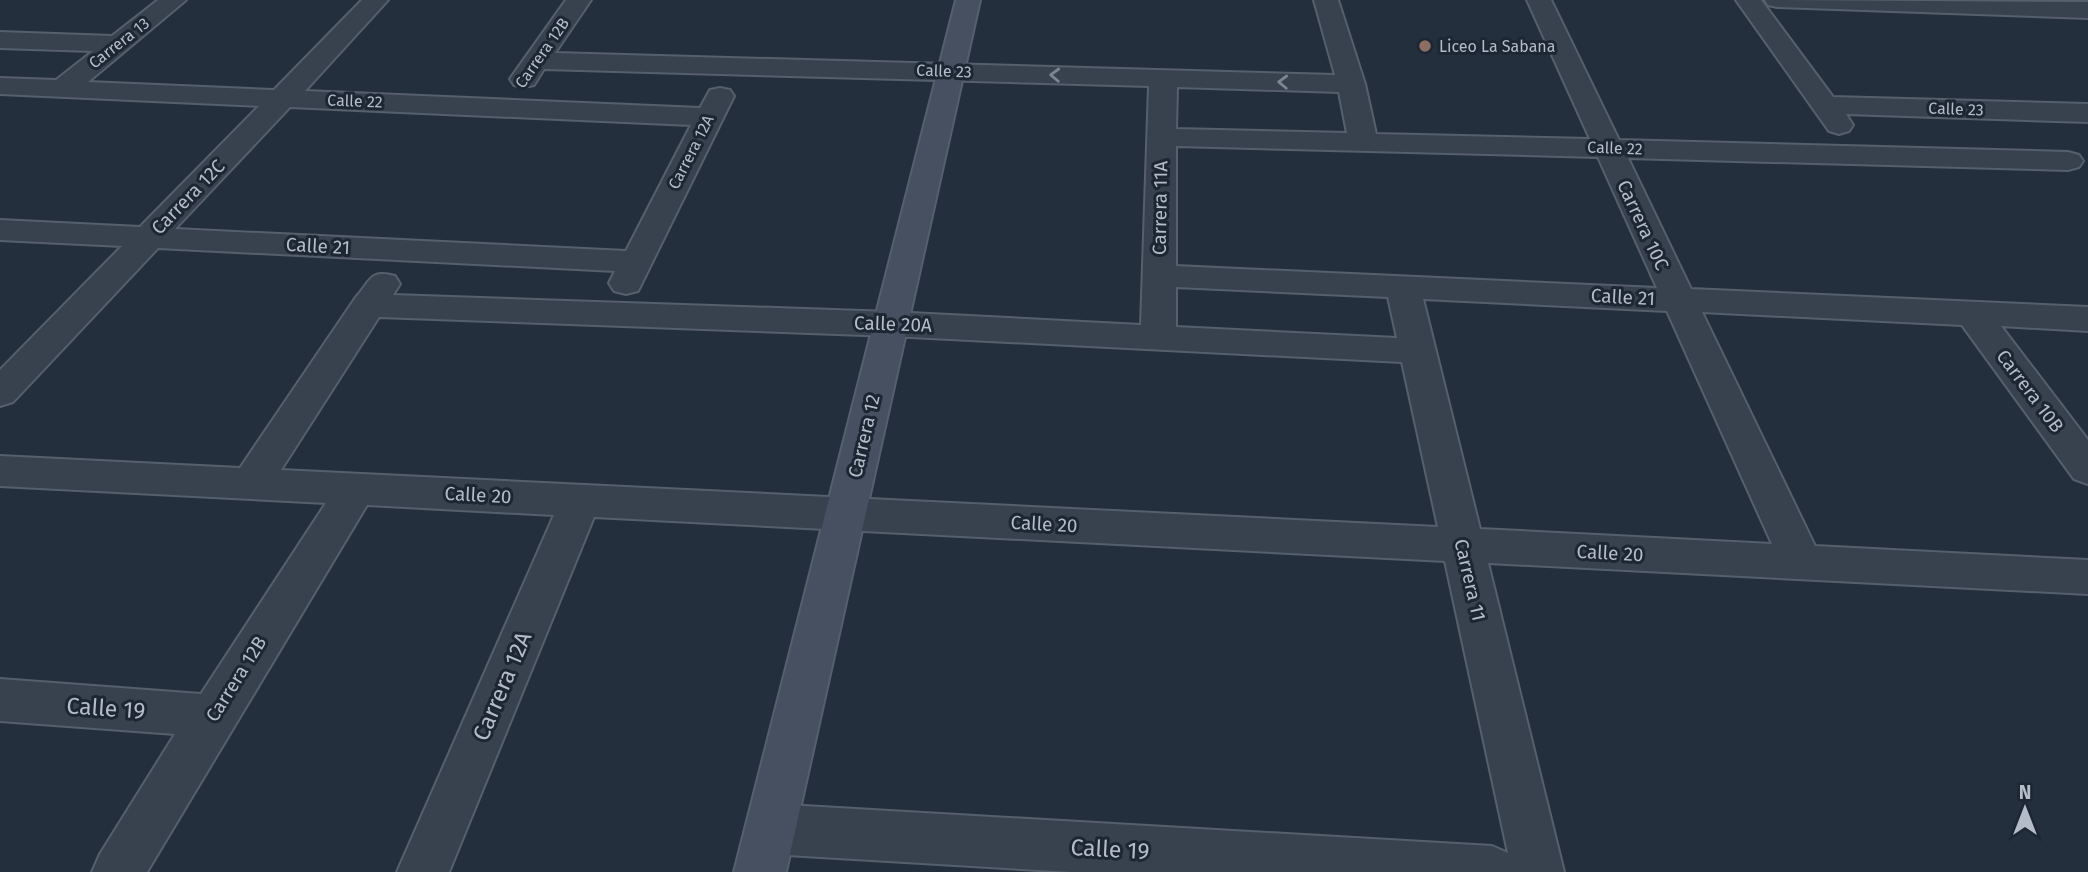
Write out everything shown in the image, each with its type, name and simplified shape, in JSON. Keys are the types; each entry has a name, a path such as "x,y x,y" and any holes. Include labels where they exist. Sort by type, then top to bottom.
{"street":[{"name":"Carrera 13","path":"64,87 174,0"},
{"name":"Carrera 12C","path":"0,393 376,0"},
{"name":"Carrera 12B","path":"505,106 579,0"},
{"name":"Carrera 12","path":"765,850 968,0"},
{"path":"1326,0 1351,84 1363,142"},
{"name":"Carrera 10C","path":"1539,0 1802,563"},
{"path":"1748,0 1860,155"},
{"path":"1777,0 2088,10"},
{"path":"0,40 118,44"},
{"name":"Calle 23","path":"537,61 1351,84"},
{"name":"Carrera 12A","path":"610,313 735,66"},
{"name":"Carrera 11A","path":"1158,337 1163,79"},
{"name":"Calle 22","path":"0,86 709,117"},
{"name":"Calle 23","path":"1824,105 2088,113"},
{"path":"2020,111 2078,171"},
{"name":"Calle 22","path":"1162,136 1860,155 2078,171"},
{"name":"Calle 21","path":"0,230 636,262"},
{"path":"251,484 406,250"},
{"name":"Calle 21","path":"1159,276 2088,319"},
{"name":"Carrera 11","path":"1403,287 1538,872"},
{"name":"Calle 20A","path":"368,306 891,324 1417,351"},
{"name":"Carrera 10B","path":"1972,313 2088,469"},
{"name":"Calle 20","path":"0,471 2088,577"},
{"name":"Carrera 12B","path":"118,872 357,488"},
{"name":"Carrera 12A","path":"423,872 580,501"},
{"name":"Calle 19","path":"0,701 213,716"},
{"name":"Calle 19","path":"765,850 1492,872"}],"place":[{"name":"Liceo La Sabana","path":"1425,46"}]}
